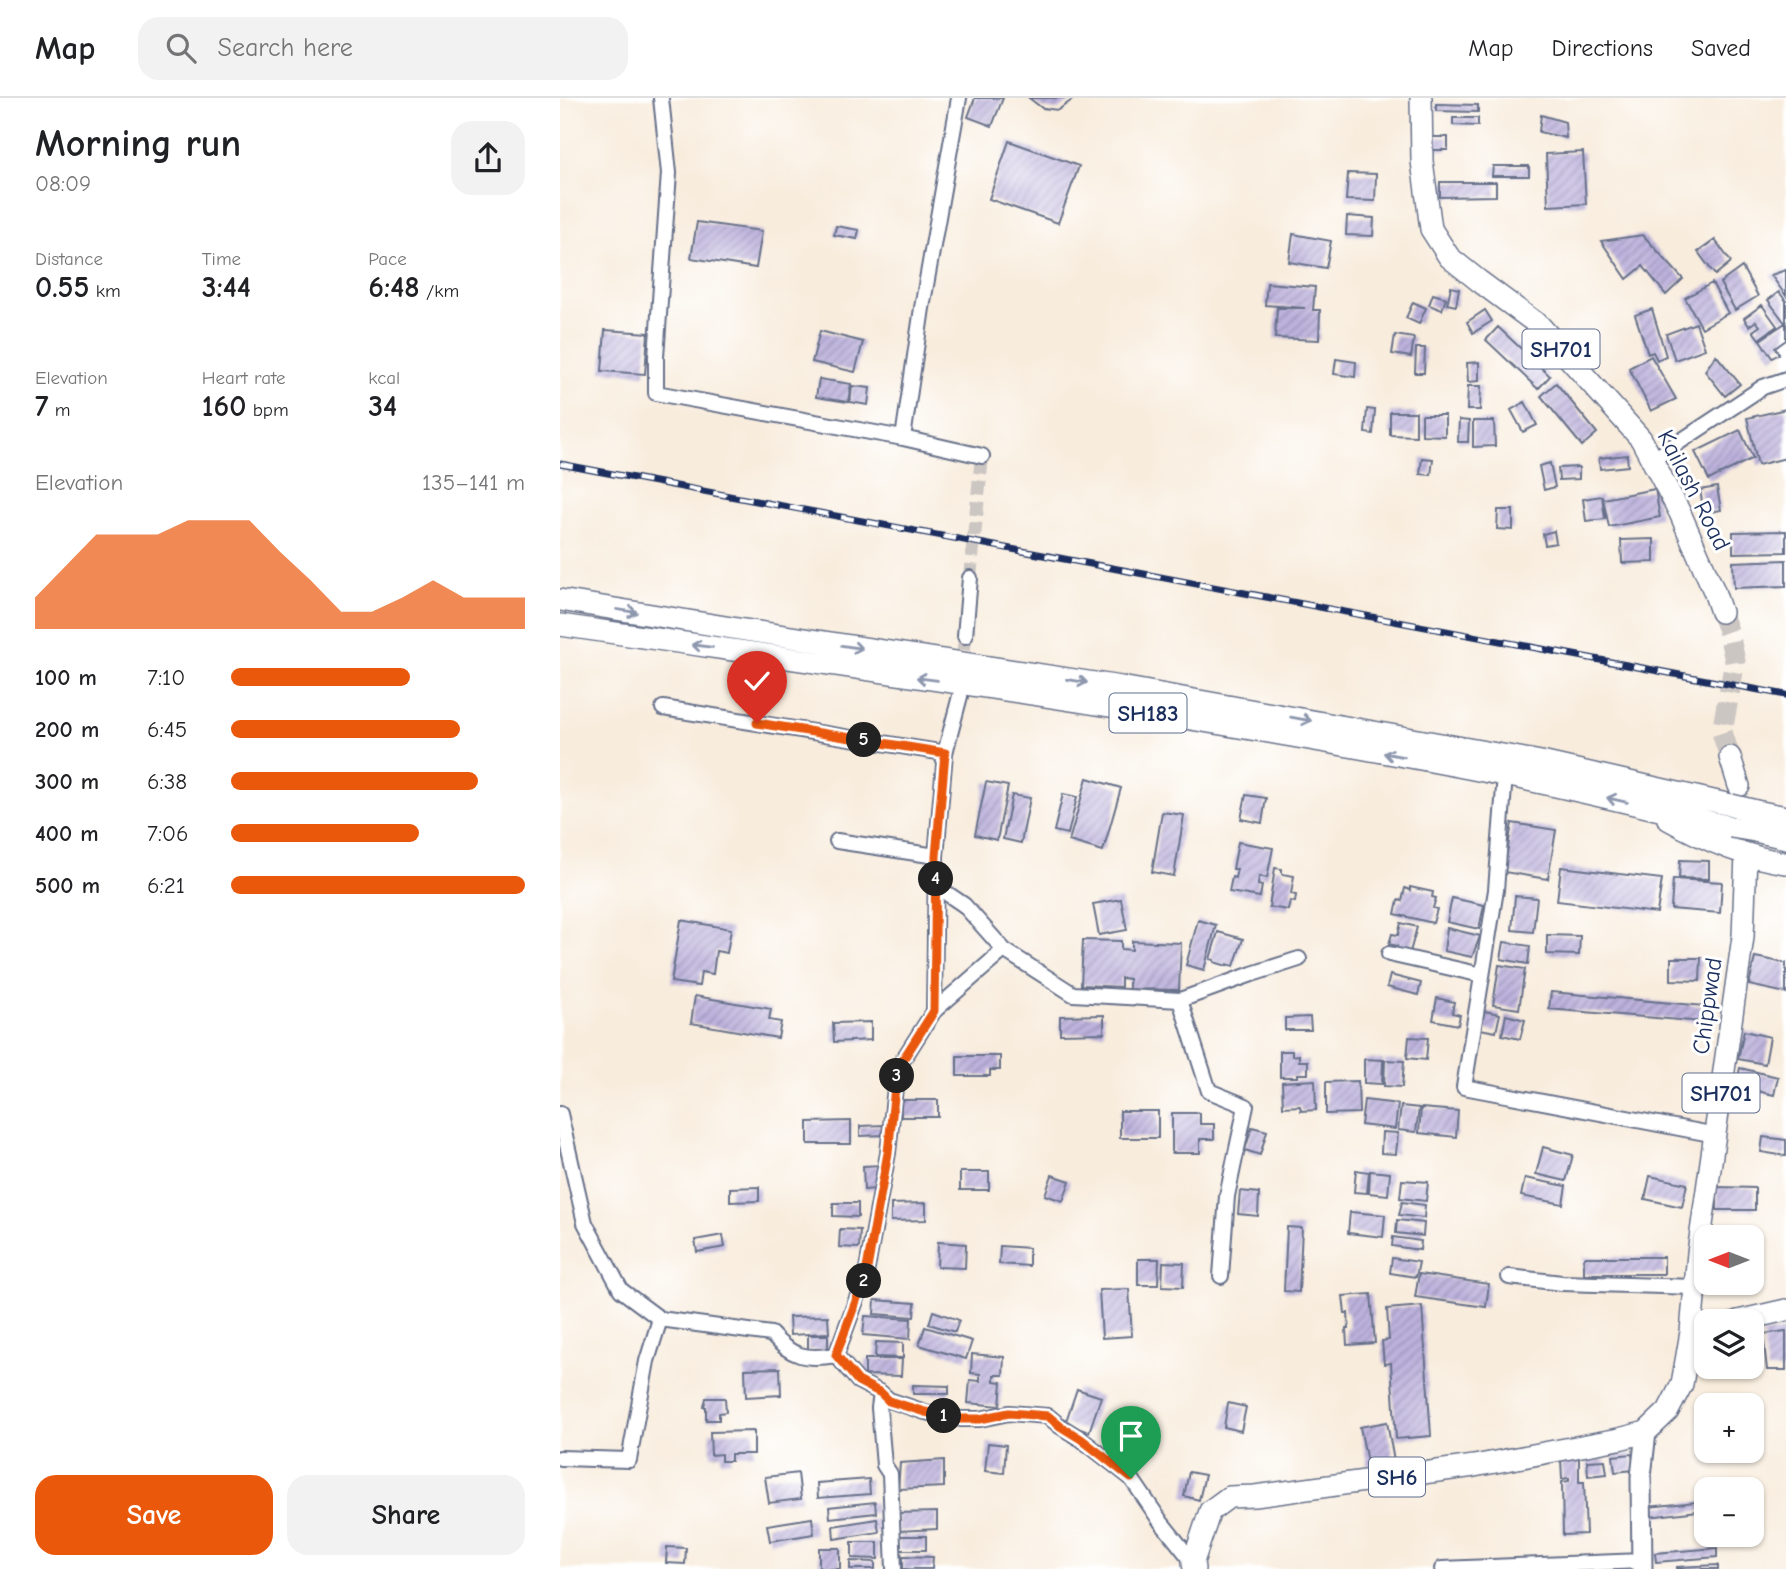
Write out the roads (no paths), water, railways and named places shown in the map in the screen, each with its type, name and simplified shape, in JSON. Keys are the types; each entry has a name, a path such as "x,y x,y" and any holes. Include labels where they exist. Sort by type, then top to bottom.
{"main road":[{"name":"Kailash Road","path":"1420,98 1422,161 1431,229 1449,257 1540,326 1641,439 1680,513 1721,612"},
{"path":"560,600 1121,687 1541,762 1648,797 1696,835 1746,854 1786,863"},
{"name":"SH183","path":"560,625 1129,710 1505,775 1648,797 1734,806"},
{"path":"1730,757 1734,806 1786,838"},
{"path":"1756,821 1786,817"},
{"name":"Chippwad","path":"1702,1225 1743,937 1746,854"},
{"path":"1764,1315 1786,1310"},
{"name":"Chippwad","path":"1646,1433 1668,1411 1682,1384 1694,1346"},
{"name":"SH6","path":"1194,1566 1210,1511 1229,1497 1255,1496 1474,1466 1646,1433"}],"street":[{"path":"661,98 669,173 656,357 656,393 902,438 982,456"},
{"path":"902,438 959,98"},
{"path":"1652,460 1763,387 1786,379"},
{"path":"965,636 970,578"},
{"path":"934,1011 936,856 945,753 960,696"},
{"path":"663,708 945,753"},
{"path":"1505,775 1496,890 1464,1087 1716,1135"},
{"path":"837,841 936,856"},
{"path":"936,886 964,905 1004,950 1073,994 1180,1000 1299,959"},
{"path":"836,1355 866,1274 888,1153 897,1069 934,1011 1004,950"},
{"path":"1389,954 1482,975"},
{"path":"1180,1000 1209,1091 1246,1106 1227,1196 1221,1276"},
{"path":"560,1114 585,1223 621,1290 660,1319 771,1334 782,1347 804,1357 836,1355"},
{"path":"1509,1277 1562,1283 1694,1287"},
{"path":"560,1458 629,1460 647,1361 660,1319"},
{"path":"836,1355 858,1381 881,1393 889,1401 925,1412 961,1419 980,1419 1009,1413 1048,1416 1131,1478 1194,1566"},
{"path":"881,1393 879,1408 884,1465 890,1474 894,1569"},
{"path":"1442,1569 1642,1565 1641,1477 1646,1433"}],"tunnel":[{"path":"970,578 982,456"},
{"path":"1721,612 1735,661 1722,732 1730,757"},
{"path":"962,671 965,636"}],"railway":[{"path":"560,464 1786,695"}]}
